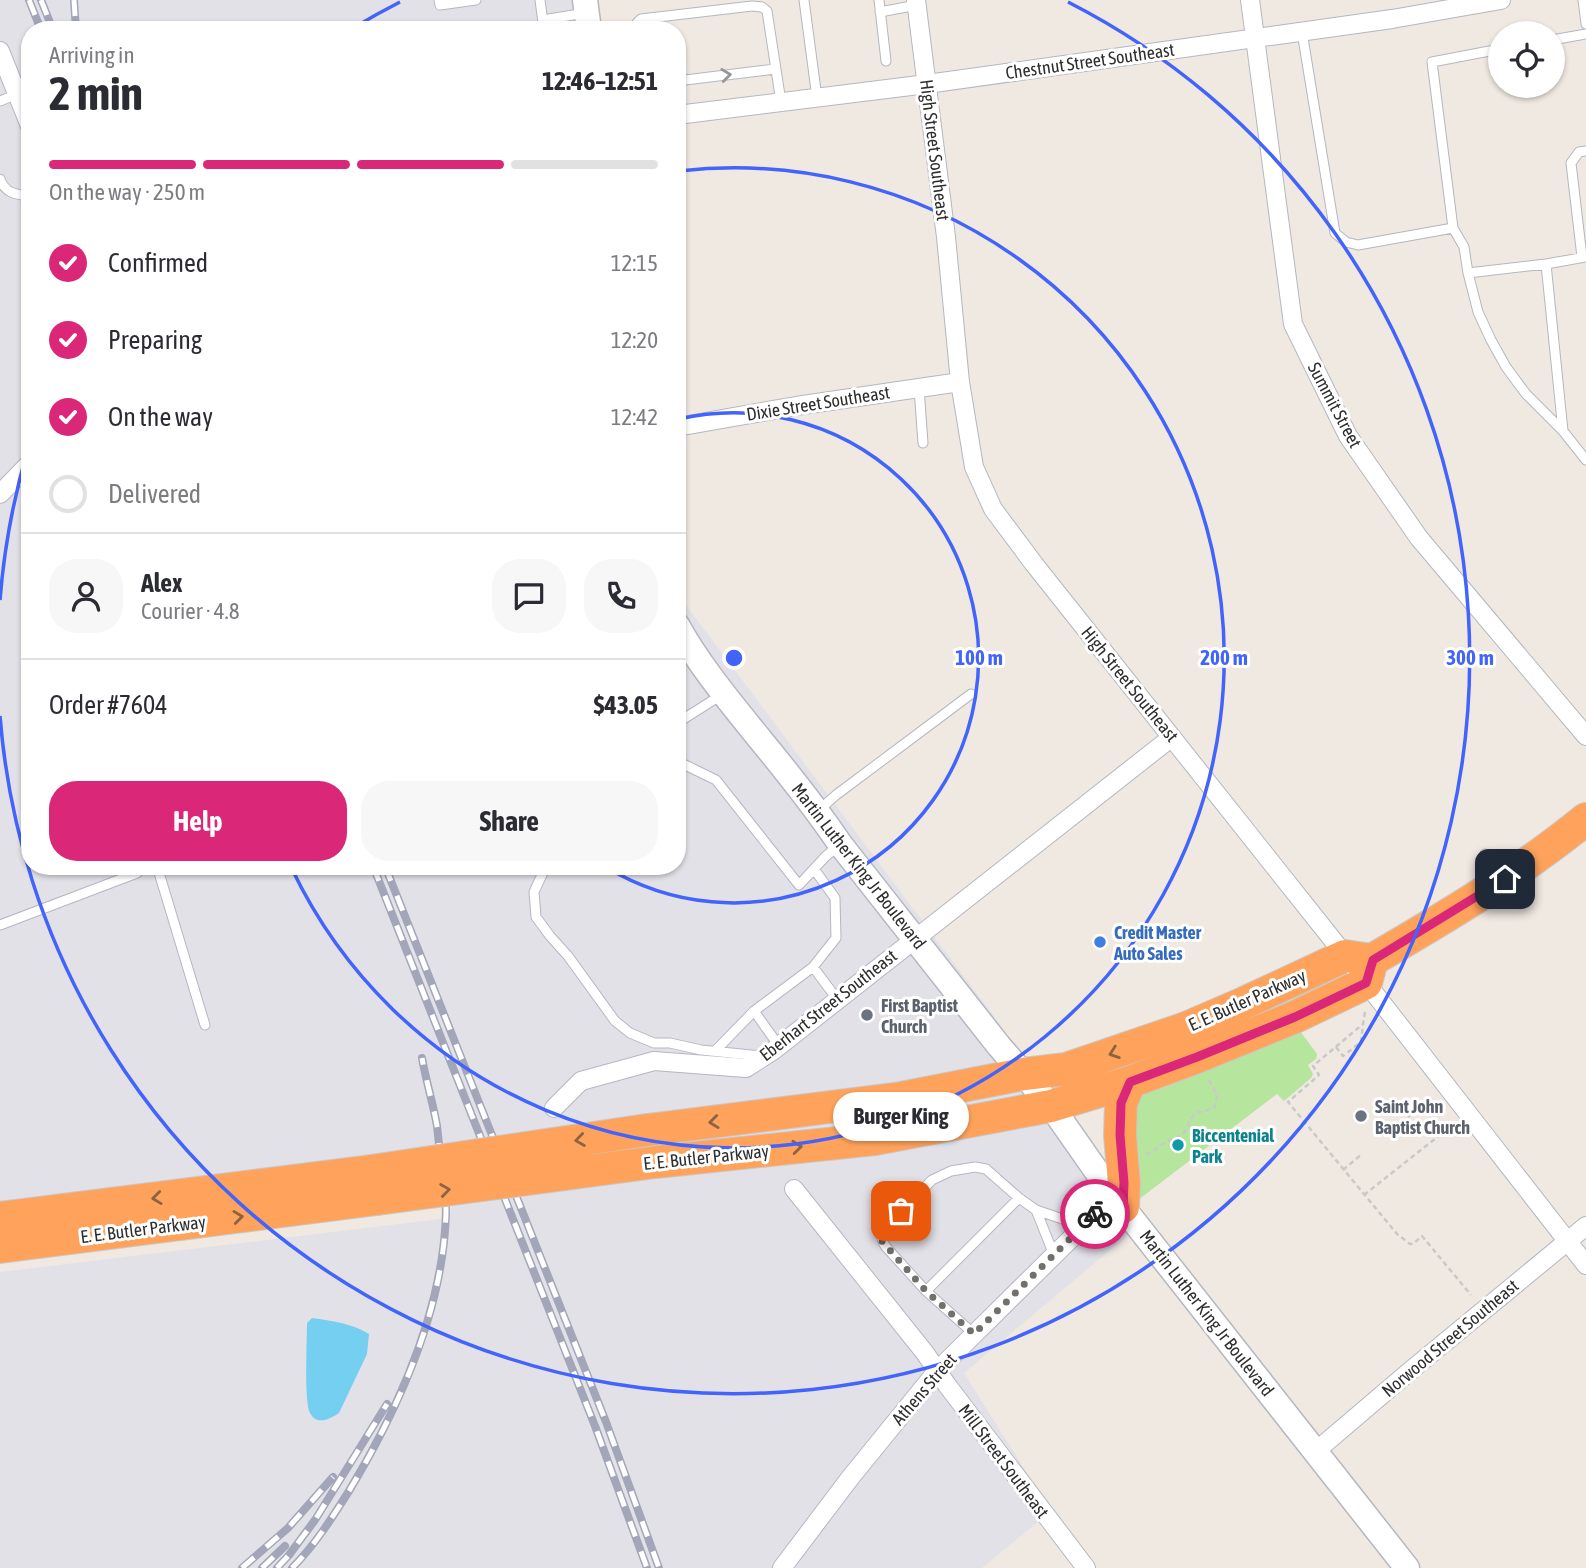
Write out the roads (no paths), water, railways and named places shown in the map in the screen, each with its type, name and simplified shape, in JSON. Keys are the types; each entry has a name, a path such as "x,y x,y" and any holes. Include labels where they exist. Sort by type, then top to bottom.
{"highway":[{"name":"E. E. Butler Parkway","path":"0,1218 656,1162 875,1139 1051,1106 1130,1082 1295,1017 1363,975 1505,879 1586,819"},
{"name":"E. E. Butler Parkway","path":"0,1247 374,1185 648,1130 901,1098 1024,1074 1066,1069 1186,1028 1244,1003 1363,975"},
{"path":"1119,1202 1124,1183 1121,1103 1130,1082"}],"main road":[{"name":"Martin Luther King Jr Boulevard","path":"686,642 999,1046 1051,1106 1119,1202 1206,1306 1407,1568"}],"street":[{"name":"Summit Street","path":"1250,0 1293,324 1348,436 1419,538 1586,736"},
{"name":"Chestnut Street Southeast","path":"686,114 927,85 1392,19 1501,0"},
{"name":"High Street Southeast","path":"917,3 946,237 960,382 975,467 993,509 1363,975 1586,1265"},
{"path":"0,51 8,97 21,114"},
{"name":"Dixie Street Southeast","path":"686,425 960,382"},
{"path":"0,494 21,472"},
{"name":"Eberhart Street Southeast","path":"554,1108 581,1081 654,1061 746,1068 779,1046 1172,737"},
{"name":"Mill Street Southeast","path":"794,1189 917,1343 1086,1568"},
{"name":"Athens Street","path":"782,1568 850,1478 937,1371 1083,1226 1119,1202"},
{"name":"Norwood Street Southeast","path":"1316,1451 1586,1226"}],"lane":[{"path":"439,0 440,5 477,0"},
{"path":"540,0 543,21"},
{"path":"804,0 817,98"},
{"path":"879,0 886,61"},
{"path":"1583,0 1586,24"},
{"path":"880,12 917,3"},
{"path":"640,21 752,5 762,7 767,11 781,103"},
{"path":"559,21 587,14"},
{"path":"1302,32 1335,233 1346,242 1358,245 1453,228"},
{"path":"1565,38 1586,34"},
{"path":"1488,52 1432,62 1453,228 1464,247 1478,312 1506,367 1526,394 1563,431 1586,460"},
{"path":"686,80 775,69"},
{"path":"1468,273 1584,257 1570,163 1579,152 1586,151"},
{"path":"0,179 3,186 14,195 21,195"},
{"path":"1546,264 1563,431"},
{"path":"919,388 923,443"},
{"path":"686,717 724,694"},
{"path":"818,811 971,694"},
{"path":"686,765 716,780 799,885 841,844"},
{"path":"1485,854 1505,879"},
{"path":"715,1051 754,1011 813,967 836,938 835,898 814,869"},
{"path":"0,925 132,875"},
{"path":"160,875 205,1025"},
{"path":"542,875 534,892 536,917 615,1021 630,1033 654,1043 764,1057"},
{"path":"813,967 837,999"},
{"path":"754,1011 779,1046"},
{"path":"974,1334 926,1291 881,1240 884,1229 932,1180 951,1171 986,1168 1036,1210 1083,1226"},
{"path":"926,1291 1019,1198"},
{"path":"1036,1210 1054,1255"}],"water":[{"path":"312,1318 334,1321 369,1334 367,1354 339,1413 324,1420 313,1417 308,1406 307,1323"}],"railway":[{"path":"29,0 37,21"},
{"path":"41,0 49,21"},
{"path":"74,0 75,21"},
{"path":"377,875 595,1426 647,1568"},
{"path":"389,875 606,1422 659,1568"},
{"path":"292,1568 316,1541 367,1459 401,1392 428,1321 443,1248 446,1206 437,1126 422,1058"},
{"path":"277,1568 315,1520 387,1404"},
{"path":"242,1568 288,1528 333,1477"},
{"path":"262,1568 285,1546"}],"place":[{"name":"Credit Master Auto Sales","path":"1100,942"},
{"name":"First Baptist Church","path":"867,1015"},
{"name":"Saint John Baptist Church","path":"1361,1116"},
{"name":"Biccentenial Park","path":"1178,1145"},
{"name":"Burger King","path":"901,1211"}]}
